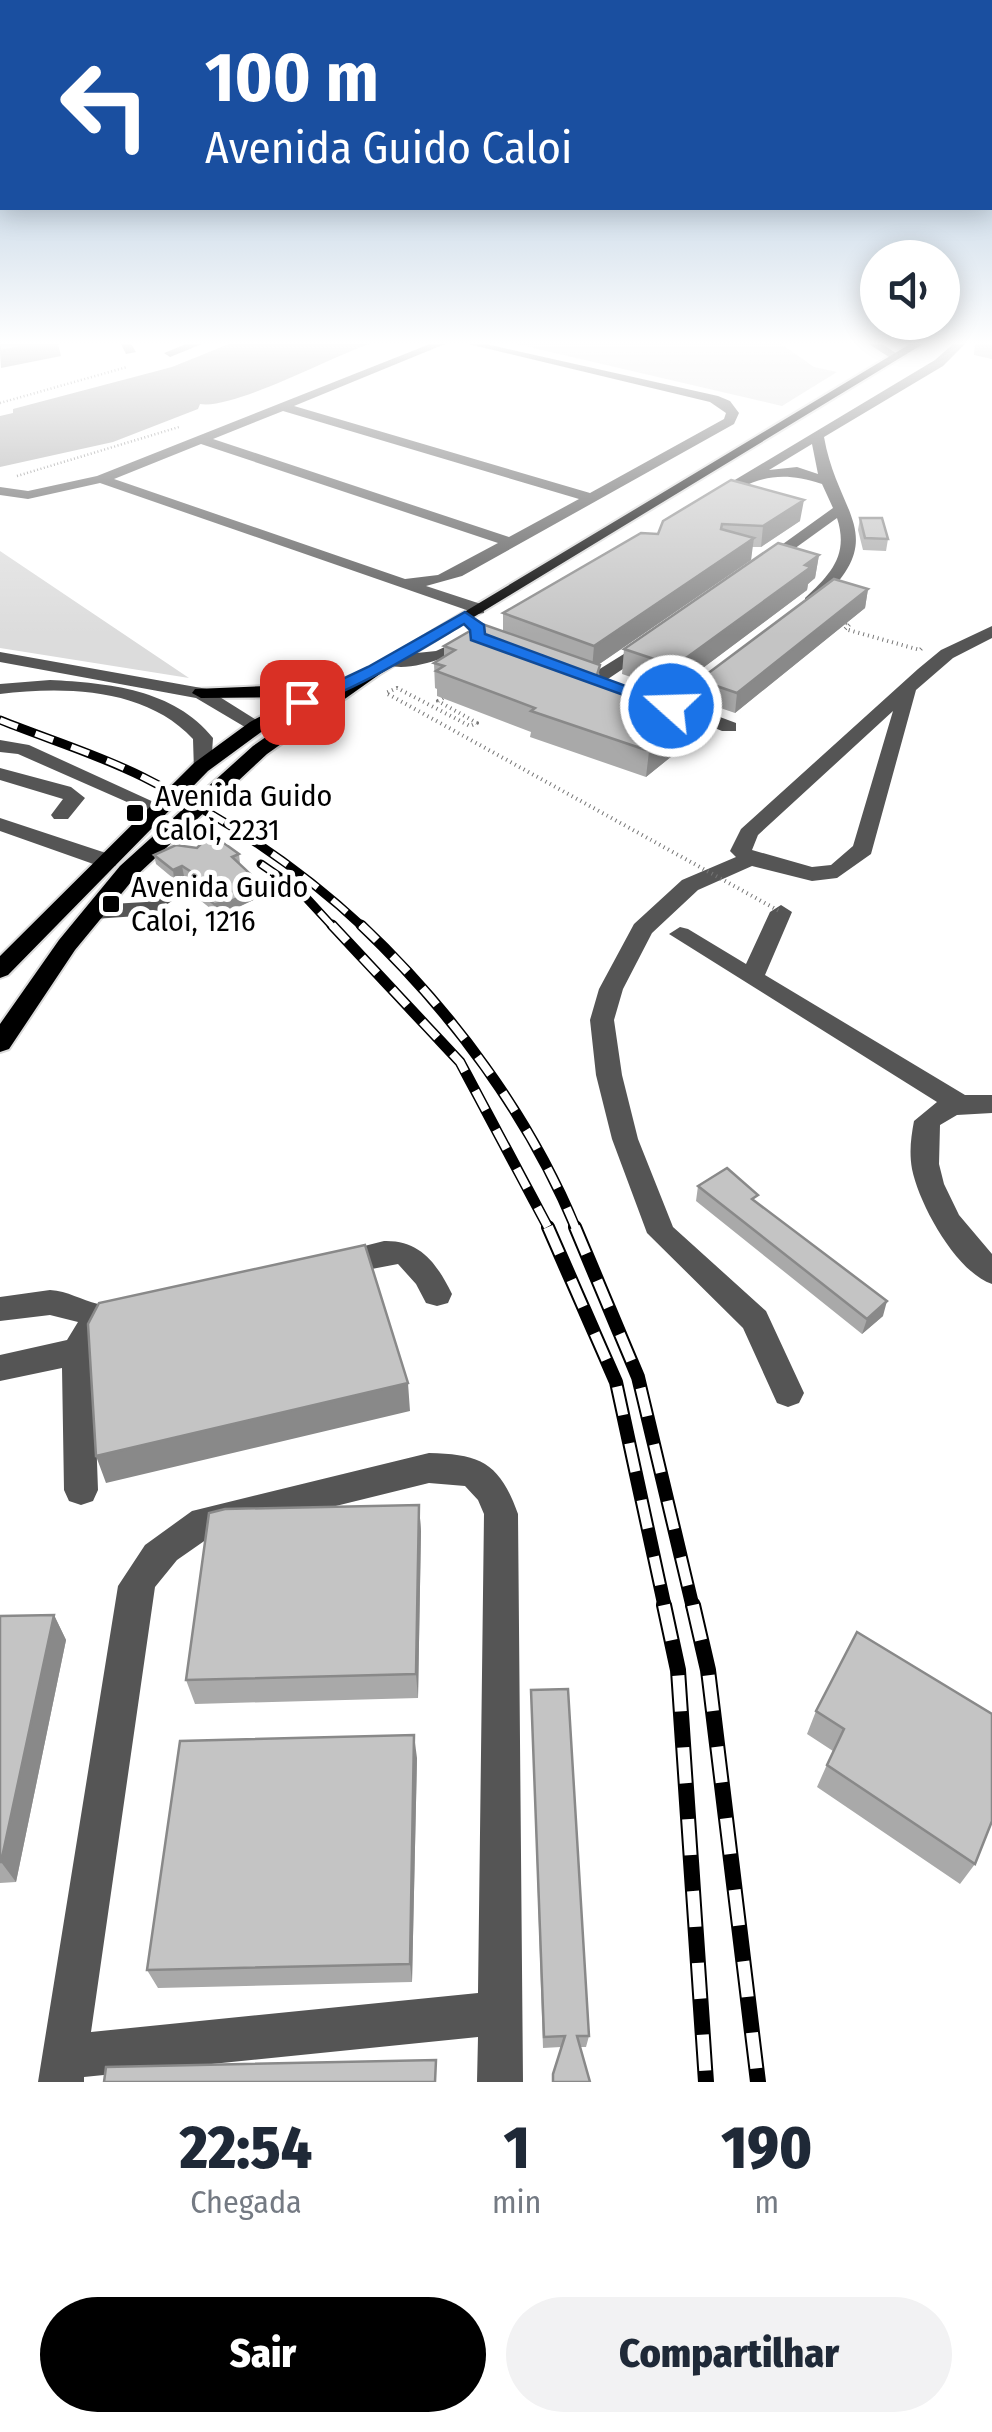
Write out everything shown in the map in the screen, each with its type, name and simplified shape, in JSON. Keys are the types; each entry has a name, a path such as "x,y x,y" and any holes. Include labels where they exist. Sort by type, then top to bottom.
{"main road":[{"path":"0,1043 128,871 260,750 381,666 752,441"},
{"path":"0,970 201,767 258,726 328,687 381,666"},
{"path":"201,694 284,694 328,687"},
{"path":"258,726 260,750"}],"street":[{"path":"0,492 28,495 101,480 195,441"},
{"path":"206,441 512,543"},
{"path":"399,441 592,498"},
{"path":"400,584 441,579 692,441"},
{"path":"737,487 809,441"},
{"path":"793,614 838,580 846,568 852,543 829,512 817,441"},
{"path":"698,507 763,474 797,471 826,481"},
{"path":"101,480 400,584 472,613 484,639 440,656 381,666"},
{"path":"749,574 829,512"},
{"path":"908,691 863,849 837,871 812,874 750,859 741,850 748,834 948,654 992,632"},
{"path":"597,679 660,635"},
{"path":"0,658 201,694 258,726"},
{"path":"730,727 662,703 732,660"},
{"path":"0,689 36,684 80,686 136,698 179,714 203,738 201,767"},
{"path":"0,746 22,749 159,808"},
{"path":"0,774 64,791 75,798 61,815"},
{"path":"0,824 102,867"},
{"path":"168,832 190,849"},
{"path":"0,838 102,867"},
{"path":"750,859 690,884 642,929 611,988 602,1020 609,1075 625,1139 661,1233 755,1320 788,1393"},
{"path":"94,912 152,908 182,886"},
{"path":"752,978 781,912"},
{"path":"680,934 960,1104"},
{"path":"992,1104 960,1104 938,1111 927,1121 922,1156 936,1203 960,1240 992,1272"},
{"path":"310,1270 402,1252 414,1256 424,1266 436,1294"},
{"path":"0,1309 60,1300 77,1304 96,1318"},
{"path":"82,1490 77,1350 96,1318 135,1309"},
{"path":"0,1368 77,1350"},
{"path":"500,2082 502,2013 501,1514 494,1489 483,1478 460,1468 429,1468 204,1522 178,1535 154,1555 136,1586 62,2070 502,2013"}],"path":[{"path":"16,476 131,441"},
{"path":"846,623 850,624 845,629 920,650 926,644"},
{"path":"443,698 438,701 477,722 470,726 397,688 386,692 781,912"}],"shaded area":[{"path":"0,441 115,441 113,442 0,467"},
{"path":"0,551 189,678 0,648"}],"building":[{"path":"731,480 804,500 763,526 722,524 721,529 754,538 594,646 503,613 641,533 658,534 663,521"},
{"path":"860,518 882,518 888,539 865,538"},
{"path":"778,543 819,555 805,565 811,567 675,666 624,649"},
{"path":"834,579 868,589 737,693 699,680"},
{"path":"482,624 600,665 596,678 696,714 649,751 531,711 535,708 436,671 444,666 434,663 455,650 444,646"},
{"path":"207,831 239,854 232,857 262,885 231,901 214,904 189,883 193,873 182,866 173,870 154,855 176,845 197,848 203,842 200,834"},
{"path":"727,1168 758,1195 752,1199 887,1301 867,1319 698,1186"},
{"path":"365,1245 408,1383 96,1456 88,1324 99,1303"},
{"path":"419,1505 416,1674 186,1680 209,1513 225,1509"},
{"path":"54,1615 1,1862 0,1862 0,1616"},
{"path":"857,1632 992,1714 992,1821 975,1864 827,1765 844,1729 816,1711"},
{"path":"568,1689 589,2036 577,2036 590,2082 553,2082 565,2036 544,2037 531,1690"},
{"path":"414,1735 410,1964 147,1970 180,1741"},
{"path":"436,2060 435,2082 104,2082 106,2067"}],"railway":[{"path":"0,720 90,754 173,792 287,864 364,928"},
{"path":"261,864 300,891 334,928"},
{"path":"332,925 460,1062 548,1228"},
{"path":"361,925 364,928"},
{"path":"364,928 426,992 485,1066 535,1145 576,1229"},
{"path":"575,1227 638,1377 693,1608"},
{"path":"548,1228 616,1382 665,1608"},
{"path":"664,1605 678,1670 706,2082"},
{"path":"693,1605 708,1670 758,2082"}],"place":[{"name":"Avenida Guido Caloi, 2231","path":"135,813"},
{"name":"Avenida Guido Caloi, 1216","path":"111,904"}],"route":[{"path":"302,702 328,687 374,670 465,617 478,628 477,637 671,706"}]}
